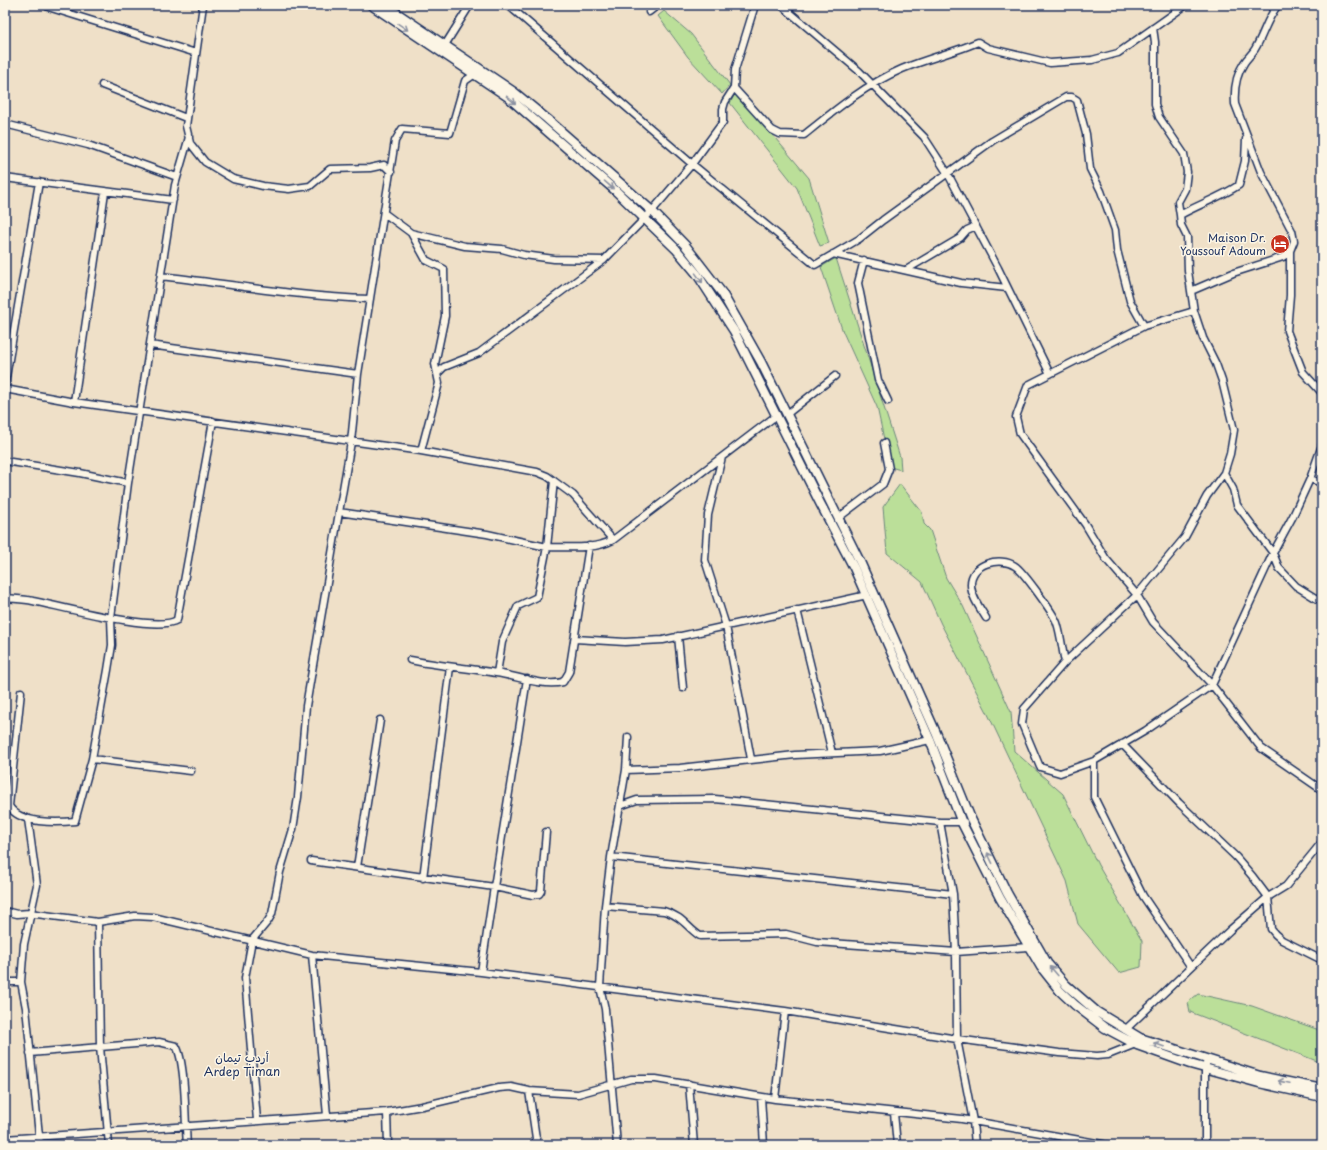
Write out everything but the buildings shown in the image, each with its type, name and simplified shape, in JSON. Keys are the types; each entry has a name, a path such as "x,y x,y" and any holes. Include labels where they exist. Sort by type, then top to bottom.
{"street":[{"path":"203,5 186,118 190,143 205,162 233,179 263,186 289,189 310,186 330,169 370,168 384,165 391,172"},
{"path":"371,5 508,97 616,191 676,249 706,286 734,331 854,568 930,740 962,823 1000,898 1041,967 1075,1005 1105,1028 1280,1089 1322,1097"},
{"path":"385,5 514,92 652,211 685,245 722,293 761,362 838,518 899,647 971,820 1007,893 1047,962 1082,1000 1139,1041"},
{"path":"445,45 470,5"},
{"path":"508,5 692,164 815,265 872,229 992,141 1066,97 1072,97 1077,100 1086,134 1090,170 1101,191 1115,230 1118,258 1130,301 1144,326"},
{"path":"649,12 658,5"},
{"path":"438,373 444,368 479,353 604,260 643,218 652,211 692,164 721,125 725,102 734,88 735,70 755,5"},
{"path":"781,5 872,85 924,137 948,174 976,226 1050,374"},
{"path":"734,88 772,130 780,134 804,135 854,96 872,85 903,69 978,42 988,48 1050,63 1092,60 1118,53 1186,5"},
{"path":"1278,5 1270,15 1255,49 1243,64 1238,74 1234,93 1235,104 1246,137 1272,196 1292,230 1294,241 1290,251 1290,295 1287,331 1303,372 1322,393"},
{"path":"48,7 196,53"},
{"path":"1153,28 1155,42 1155,104 1159,117 1184,154 1187,172 1185,189 1178,202 1181,225 1187,237 1188,271 1194,311 1203,338 1216,364 1222,381 1234,430 1230,454 1224,473 1207,496 1185,537 1137,595 1065,662 1024,709 1022,724 1040,766 1060,773 1094,760 1170,714 1212,685 1273,553 1293,516 1310,479 1322,445"},
{"path":"257,1120 245,978 252,940 272,914 280,872 293,829 298,797 306,706 351,442 358,374 395,141 402,129 450,133 465,81 475,74"},
{"path":"102,85 186,118"},
{"path":"5,124 88,145 177,177"},
{"path":"21,692 9,806 15,814 28,819 75,821 92,759 112,645 111,618 128,483 177,177 189,137"},
{"path":"1180,215 1200,204 1226,193 1239,185 1245,161 1246,137"},
{"path":"5,178 173,200"},
{"path":"5,383 38,182"},
{"path":"74,402 105,192"},
{"path":"384,213 411,233 465,246 502,250 554,259 604,260"},
{"path":"906,270 960,238 966,230 976,226"},
{"path":"411,233 426,260 444,268 445,316 435,364 439,384 421,451"},
{"path":"1191,291 1233,273 1283,257 1290,251"},
{"path":"833,254 961,283 1008,288"},
{"path":"864,260 858,282 878,380 888,401"},
{"path":"161,276 273,291 341,298 370,298"},
{"path":"1194,311 1144,326 1028,385 1016,417 1020,434 1077,513 1106,559 1137,595 1153,622 1212,685 1261,748 1322,790"},
{"path":"150,345 358,374"},
{"path":"787,414 835,376"},
{"path":"5,389 139,412 213,421 421,451 537,472 547,476 573,495 613,540"},
{"path":"339,512 487,534 547,547 589,546 607,543 613,540 777,415"},
{"path":"5,598 32,601 111,618 166,624 177,620 213,421"},
{"path":"838,518 883,484 889,469 884,443"},
{"path":"722,457 708,515 705,560 726,626 751,759"},
{"path":"5,461 80,473 128,483"},
{"path":"1224,473 1233,489 1237,505 1273,553 1279,568 1296,586 1317,599 1322,599"},
{"path":"1310,479 1322,483"},
{"path":"496,673 502,642 518,606 537,597 547,547 554,481"},
{"path":"410,660 496,673 554,684 566,680 569,672 575,638 589,546"},
{"path":"986,618 977,605 971,585 975,571 979,567 996,562 1005,562 1016,566 1055,617 1065,662"},
{"path":"575,638 624,642 663,640 866,595"},
{"path":"797,610 832,753"},
{"path":"678,636 683,688"},
{"path":"423,878 450,667"},
{"path":"481,972 527,679"},
{"path":"357,866 380,720"},
{"path":"617,1145 605,1008 600,987 605,906 611,857 626,770 628,737"},
{"path":"626,770 680,768 751,759 880,751 930,740"},
{"path":"1122,744 1179,803 1236,857 1268,897 1271,929 1275,934 1282,940 1322,960"},
{"path":"92,759 192,771"},
{"path":"1094,760 1094,797 1143,896 1190,967"},
{"path":"620,806 637,800 715,799 940,822 962,823 971,820"},
{"path":"28,819 36,885 29,913 24,944 21,982 26,1008 40,1145"},
{"path":"940,822 953,894 956,952 957,1039 974,1122 975,1145"},
{"path":"312,861 357,866 423,878 494,887 533,895 539,894 540,891 546,832"},
{"path":"1125,1030 1230,930 1268,897 1286,886 1322,842"},
{"path":"611,857 953,894"},
{"path":"605,906 669,912 688,924 693,932 700,936 786,934 817,942 956,952 1028,947"},
{"path":"5,911 17,914 29,913 98,922 135,916 153,917 312,955 481,972 785,1011 957,1039 1086,1056 1108,1055 1139,1041"},
{"path":"98,922 100,1047 109,1145"},
{"path":"312,955 327,1115"},
{"path":"5,982 21,982"},
{"path":"775,1099 785,1011"},
{"path":"30,1053 159,1042 176,1046 179,1051 183,1083 187,1145"},
{"path":"1206,1064 1283,1082 1322,1089"},
{"path":"1204,1145 1206,1064"},
{"path":"5,1139 327,1115 387,1112 422,1106 499,1088 511,1087 529,1091 578,1094 631,1079 650,1079 689,1084 775,1099 974,1122 1108,1145"},
{"path":"689,1084 694,1145"},
{"path":"529,1091 538,1145"},
{"path":"761,1097 764,1145"},
{"path":"387,1112 388,1145"},
{"path":"894,1113 897,1145"}],"green space":[{"path":"664,11 691,34 730,85 722,94 688,57 658,16"},
{"path":"736,92 809,178 829,243 820,246 797,188 730,103"},
{"path":"836,258 900,457 901,470 890,467 877,407 843,332 821,267"},
{"path":"900,484 922,512 924,524 930,530 946,578 963,606 1011,712 1014,751 1063,794 1098,865 1142,941 1141,967 1119,973 1078,924 1067,881 987,712 941,624 922,582 887,553 883,507"},
{"path":"1198,994 1252,1006 1322,1031 1322,1063 1190,1012 1188,1002"}],"place":[{"name":"Maison Dr. Youssouf Adoum","path":"1280,244"}],"district":[{"name":"أردب تيمان Ardep Timan","path":"242,1065"}]}
